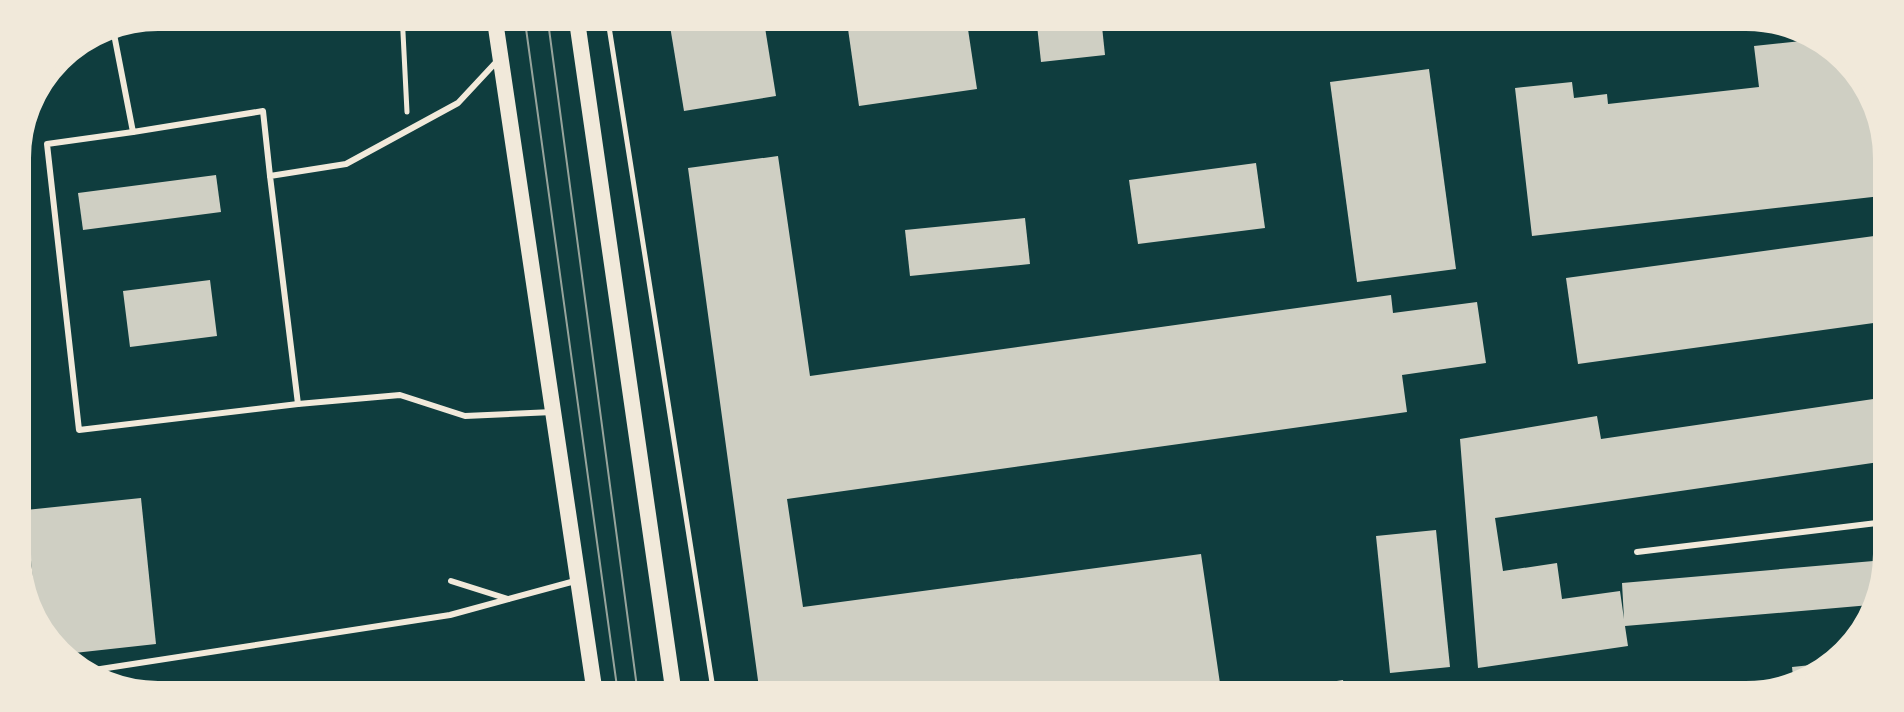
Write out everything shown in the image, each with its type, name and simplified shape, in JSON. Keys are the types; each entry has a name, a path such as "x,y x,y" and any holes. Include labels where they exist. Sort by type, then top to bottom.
{"main road":[{"path":"496,26 594,686"},
{"path":"578,26 673,686"}],"lane":[{"path":"114,34 133,132"},
{"path":"270,176 346,164 458,103 501,56"},
{"path":"298,404 263,111 47,144 79,430 400,395 465,416 555,412"},
{"path":"1637,552 1878,523"},
{"path":"96,670 450,615 579,580"},
{"path":"451,581 508,599"}],"path":[{"path":"403,26 408,130"},
{"path":"609,26 713,686"}],"building":[{"path":"670,26 765,26 776,96 684,111"},
{"path":"848,26 968,26 977,89 859,106"},
{"path":"1037,26 1102,26 1105,55 1041,62"},
{"path":"1805,41 1826,53 1851,78 1874,124 1878,196 1532,236 1515,88 1572,82 1574,98 1607,94 1608,104 1759,87 1754,46"},
{"path":"1429,69 1456,269 1357,282 1330,82"},
{"path":"778,156 810,376 1391,295 1393,313 1477,302 1486,363 1402,375 1407,412 787,499 803,607 1201,554 1220,686 759,686 688,168"},
{"path":"1256,163 1265,228 1138,244 1129,180"},
{"path":"216,175 221,212 83,230 78,193"},
{"path":"1025,218 1030,264 910,276 905,230"},
{"path":"1878,235 1878,322 1578,364 1566,278"},
{"path":"210,280 217,336 130,347 123,291"},
{"path":"1878,398 1878,462 1495,518 1503,571 1557,563 1562,599 1620,591 1624,619 1622,583 1878,561 1867,605 1625,626 1628,646 1478,668 1460,439 1597,416 1601,439"},
{"path":"141,498 156,644 71,653 59,641 35,601 26,510"},
{"path":"1436,530 1450,667 1390,673 1376,536"},
{"path":"1817,664 1793,677 1792,667"},
{"path":"1343,680 1344,686 1306,686"}],"tram line":[{"path":"526,26 617,686"},
{"path":"549,26 637,686"}]}
